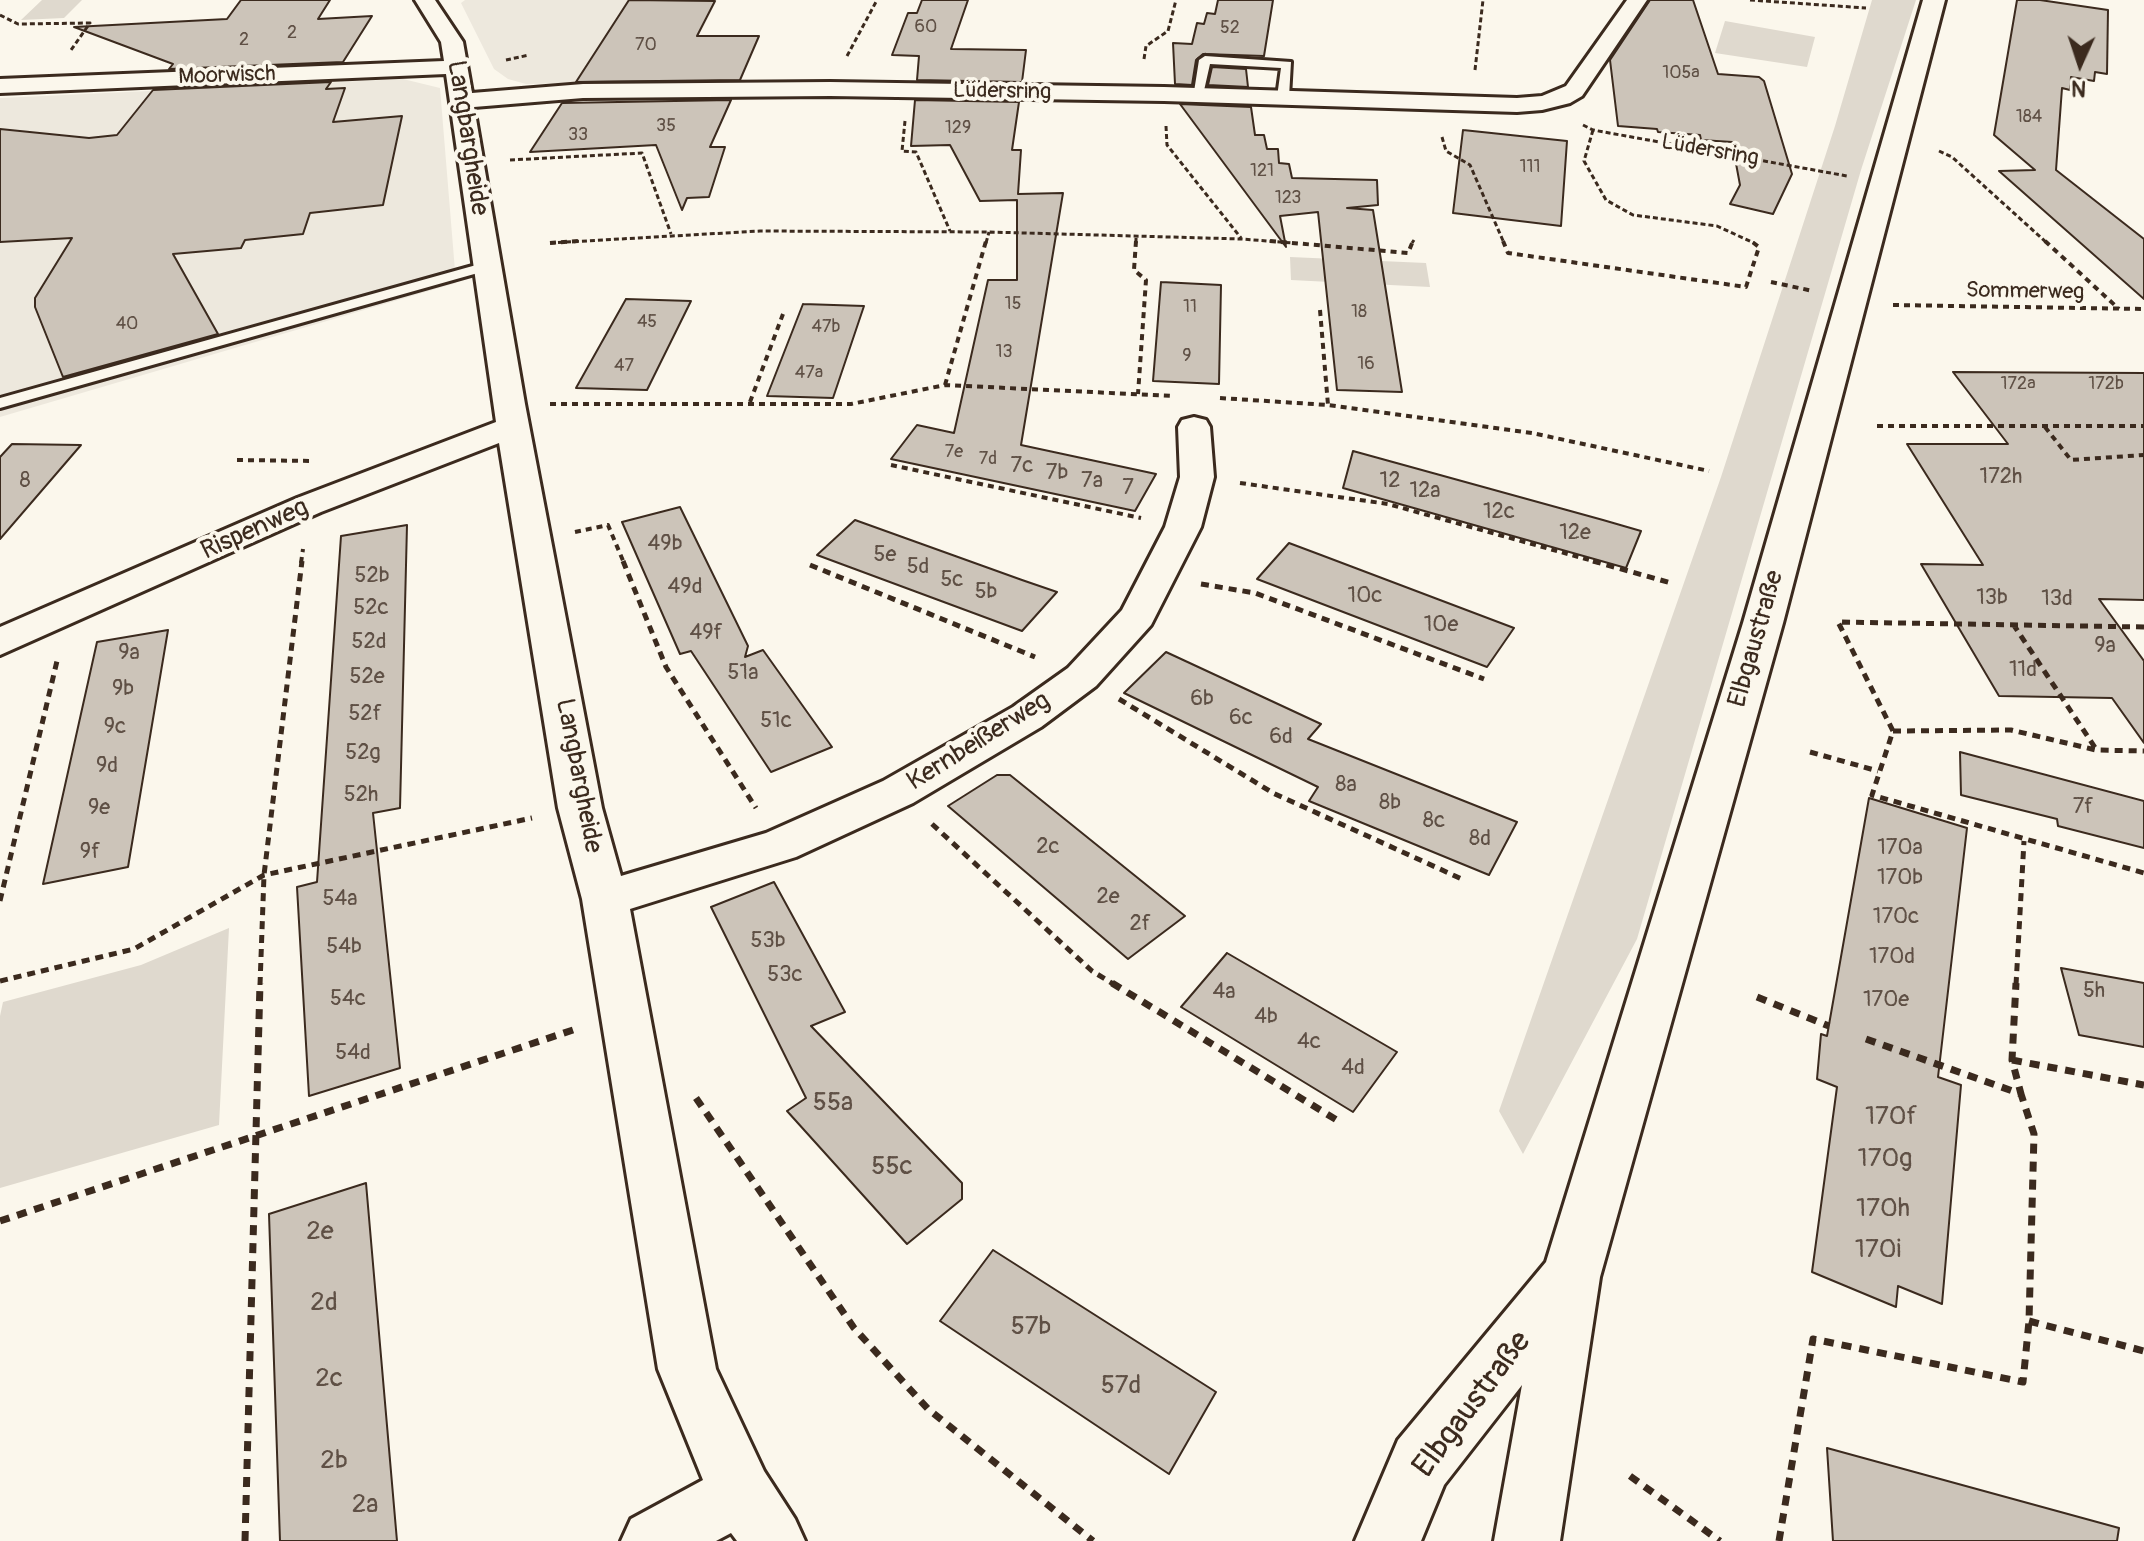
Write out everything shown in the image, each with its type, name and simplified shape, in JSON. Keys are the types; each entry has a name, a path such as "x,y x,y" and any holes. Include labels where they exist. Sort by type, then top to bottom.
{"main road":[{"name":"Elbgaustraße","path":"1527,1541 1571,1277 1763,623 1934,0"},
{"name":"Elbgaustraße","path":"1388,1541 1421,1463 1571,1277"}],"street":[{"name":"Langbargheide","path":"425,0 452,42 469,162 580,808 605,899 687,1369 711,1430 758,1517"},
{"name":"Lüdersring","path":"459,84 583,91 910,90 1542,103 1574,91 1637,0"},
{"name":"Moorwisch","path":"0,86 459,84"},
{"name":"Kernbeißerweg","path":"605,899 780,845 898,792 1027,717 1082,677 1138,616 1183,527 1197,477 1193,407"},
{"name":"Rispenweg","path":"0,642 512,415"},
{"path":"653,1541 758,1517"}],"lane":[{"path":"1197,95 1205,60 1287,65 1283,97"},
{"path":"0,403 487,266"}],"path":[{"path":"830,89 877,0"},
{"path":"1137,94 1146,46 1168,31 1176,0"},
{"path":"1471,103 1483,0"},
{"path":"1750,0 1866,8"},
{"path":"0,15 18,24 90,23 49,84"},
{"path":"910,90 902,151 916,152 950,231"},
{"path":"1164,94 1167,145 1242,239"},
{"path":"1432,102 1446,151 1470,165 1508,253 1746,287 1759,247 1743,236 1717,226 1633,215 1606,200 1584,161 1593,130"},
{"name":"Lüdersring","path":"1542,103 1593,130 1884,183"},
{"path":"1939,151 1952,157 2120,310"},
{"path":"469,162 642,153 671,234"},
{"path":"550,243 760,231 950,231 1242,239 1408,253 1414,240"},
{"path":"945,385 989,232"},
{"path":"1136,236 1134,270 1146,280 1138,394"},
{"path":"1771,282 1816,291"},
{"name":"Sommerweg","path":"1905,306 2144,309"},
{"path":"1320,310 1328,405"},
{"path":"750,402 783,314"},
{"path":"512,415 750,402 851,404 945,385 1138,394 1193,407 1328,405 1532,433 1709,471"},
{"path":"1877,426 2144,426"},
{"path":"2045,426 2071,460 2144,455"},
{"path":"891,465 1183,527"},
{"path":"1197,477 1388,504 1671,583"},
{"path":"245,1541 254,1136 264,875 309,505"},
{"path":"535,540 608,525 666,667 780,845"},
{"path":"810,565 1082,677 1273,793 1464,880"},
{"path":"1160,577 1255,593 1484,679"},
{"path":"0,901 68,614"},
{"path":"2144,627 1838,622 1893,731 1872,795 2144,873"},
{"path":"2012,623 2096,750"},
{"path":"1893,731 2011,730 2096,750 2144,751"},
{"path":"1810,752 1878,771"},
{"path":"898,792 1092,971 1340,1122"},
{"path":"0,981 134,949 264,875 580,808"},
{"path":"1779,1541 1813,1339 2023,1382 2029,1321 2034,1134 2012,1060 2024,841"},
{"path":"1757,997 1829,1026"},
{"path":"0,1221 623,1013"},
{"path":"1866,1039 2021,1094"},
{"path":"2012,1060 2144,1085"},
{"path":"694,1092 699,1107 854,1328 928,1409 1093,1541"},
{"path":"2029,1321 2144,1351"},
{"path":"1630,1476 1720,1541"}],"shaded area":[{"path":"42,0 82,0 64,18 21,20"},
{"path":"465,0 717,0 678,77 595,78 585,83 526,84 508,79 494,69 461,3"},
{"path":"1872,0 1916,0 1861,170 1637,939 1523,1154 1499,1111 1721,477 1835,126"},
{"path":"1725,21 1815,37 1807,67 1715,53"},
{"path":"403,79 440,88 456,283 0,417 0,98"},
{"path":"1290,257 1426,263 1430,287 1291,280"},
{"path":"229,928 219,1125 0,1188 0,1016 3,1002 141,965"}],"building":[{"path":"241,0 330,0 318,19 372,16 343,62 169,69 173,64 74,27 227,19"},
{"path":"629,0 715,1 697,36 759,36 740,80 576,82"},
{"path":"922,0 968,0 951,49 1026,50 1022,82 917,80 919,56 892,55 908,13 917,13"},
{"path":"1218,0 1273,0 1264,56 1203,54 1196,60 1192,85 1175,84 1173,43 1192,44 1197,23 1204,24 1207,13 1215,14"},
{"path":"1650,0 1693,0 1718,74 1759,77 1764,81 1792,174 1773,214 1730,204 1740,185 1732,142 1701,140 1700,135 1618,126 1610,60"},
{"path":"2017,0 2040,0 2108,10 2107,74 2095,72 2094,81 2071,77 2070,90 2062,88 2056,170 2144,239 2144,299 1999,171 2035,170 1994,135"},
{"path":"1212,67 1246,69 1248,87 1208,85"},
{"path":"331,82 326,89 345,88 333,122 402,116 383,205 310,213 303,234 245,240 241,248 173,254 218,334 63,377 35,307 35,298 72,238 0,242 0,129 89,138 117,135 153,90"},
{"path":"731,100 710,147 725,147 709,197 687,198 682,210 656,145 530,152 562,103"},
{"path":"915,100 1019,102 1012,150 1021,150 1018,194 1063,193 1021,445 1156,474 1135,511 891,459 917,425 954,433 988,280 1017,280 1017,200 980,201 950,145 911,146"},
{"path":"1180,104 1251,107 1255,135 1264,135 1267,149 1278,149 1279,163 1289,164 1292,178 1377,180 1378,205 1347,208 1373,210 1402,392 1337,390 1318,212 1280,216 1286,247"},
{"path":"1463,130 1567,141 1561,226 1453,213"},
{"path":"1161,282 1221,285 1219,384 1153,381"},
{"path":"626,299 691,301 647,390 576,388"},
{"path":"803,304 864,306 833,398 767,396"},
{"path":"1953,372 2144,373 2144,600 2099,599 2144,661 2144,743 2112,698 1999,696 1921,564 1983,565 1907,444 2008,444"},
{"path":"12,444 81,445 0,539 0,457"},
{"path":"1353,451 1641,531 1626,568 1343,488"},
{"path":"680,507 748,646 745,657 763,650 832,747 771,772 691,651 680,654 622,522"},
{"path":"855,520 1057,592 1022,631 817,555"},
{"path":"407,525 400,808 373,813 400,1068 309,1096 297,887 317,882 341,536"},
{"path":"1289,543 1514,628 1487,667 1257,579"},
{"path":"168,630 128,867 43,884 97,642"},
{"path":"1166,652 1321,724 1308,739 1517,822 1489,875 1309,801 1318,787 1124,693"},
{"path":"1960,752 2144,801 2144,848 2058,826 2057,819 1961,795"},
{"path":"997,775 1010,775 1185,916 1128,959 948,806"},
{"path":"1869,798 1967,828 1938,1077 1961,1085 1942,1304 1898,1286 1896,1307 1812,1272 1837,1087 1817,1079 1821,1034 1827,1036"},
{"path":"774,882 845,1012 811,1026 962,1183 962,1199 907,1244 787,1111 806,1098 711,907"},
{"path":"1227,953 1397,1052 1353,1112 1181,1007"},
{"path":"2061,968 2144,983 2144,1047 2079,1035"},
{"path":"366,1183 397,1541 280,1541 269,1214"},
{"path":"993,1250 1216,1392 1169,1474 940,1321"},
{"path":"1827,1448 2119,1528 2117,1541 1833,1541"}]}
